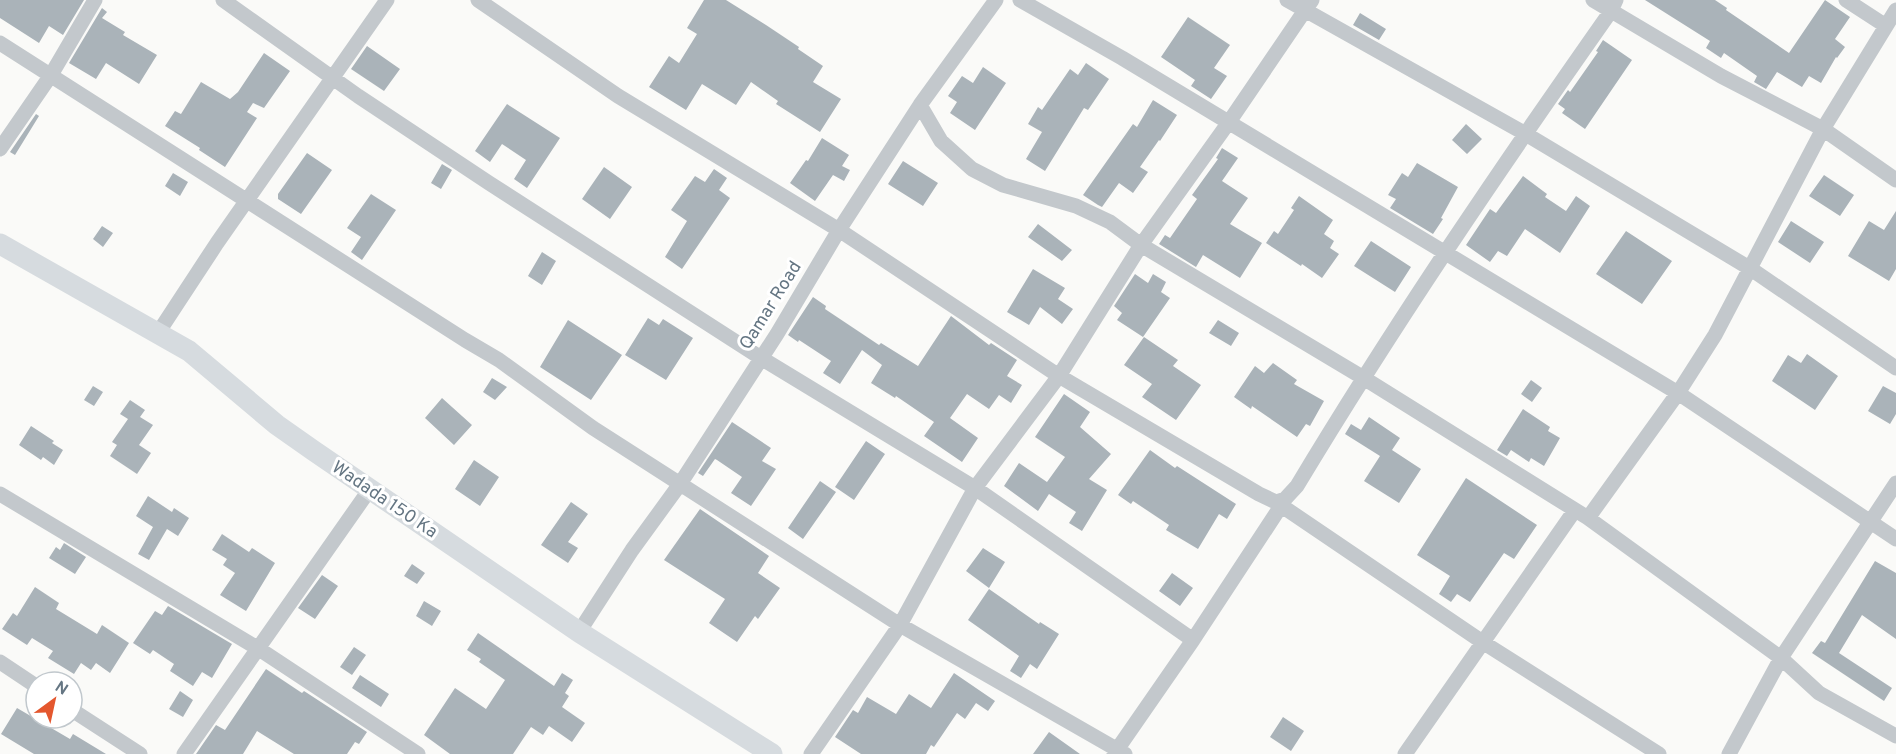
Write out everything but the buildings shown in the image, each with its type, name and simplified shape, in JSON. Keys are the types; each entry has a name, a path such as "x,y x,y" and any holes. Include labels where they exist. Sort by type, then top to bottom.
{"street":[{"path":"0,149 51,75 95,0"},
{"path":"223,0 333,76 358,96 489,183 761,358 975,488 1193,640"},
{"path":"158,333 247,200 387,0"},
{"path":"478,0 618,96 839,230 1059,376 1258,494 1279,504 1484,643 1659,754"},
{"name":"Qamar Road","path":"579,632 632,550 681,484 839,230 920,105 996,0"},
{"path":"1020,0 1229,122 1678,393 1896,539"},
{"path":"1287,0 1308,5 1752,269 1896,368"},
{"path":"1593,0 1614,5 1721,76 1823,129 1896,180"},
{"path":"1846,0 1886,26"},
{"path":"810,754 900,625 975,488 1059,376 1141,245 1229,122 1308,5"},
{"path":"0,43 499,360 593,428 900,625 1119,752 1279,504 1297,486 1362,377 1524,134 1614,5"},
{"path":"1405,754 1484,643 1678,393 1715,335 1752,269 1823,129 1896,11"},
{"path":"920,105 941,141 972,169 1003,185 1076,206 1110,222 1141,245 1362,377 1582,514 1781,658 1819,693 1896,736"},
{"name":"Wadada 150 Ka","path":"0,244 189,351 277,424 370,489 579,632 772,754"},
{"path":"1729,754 1781,658 1896,483"},
{"path":"184,754 370,489"},
{"path":"0,494 259,649 418,754"},
{"path":"0,662 24,678"},
{"path":"84,718 140,754"}]}
